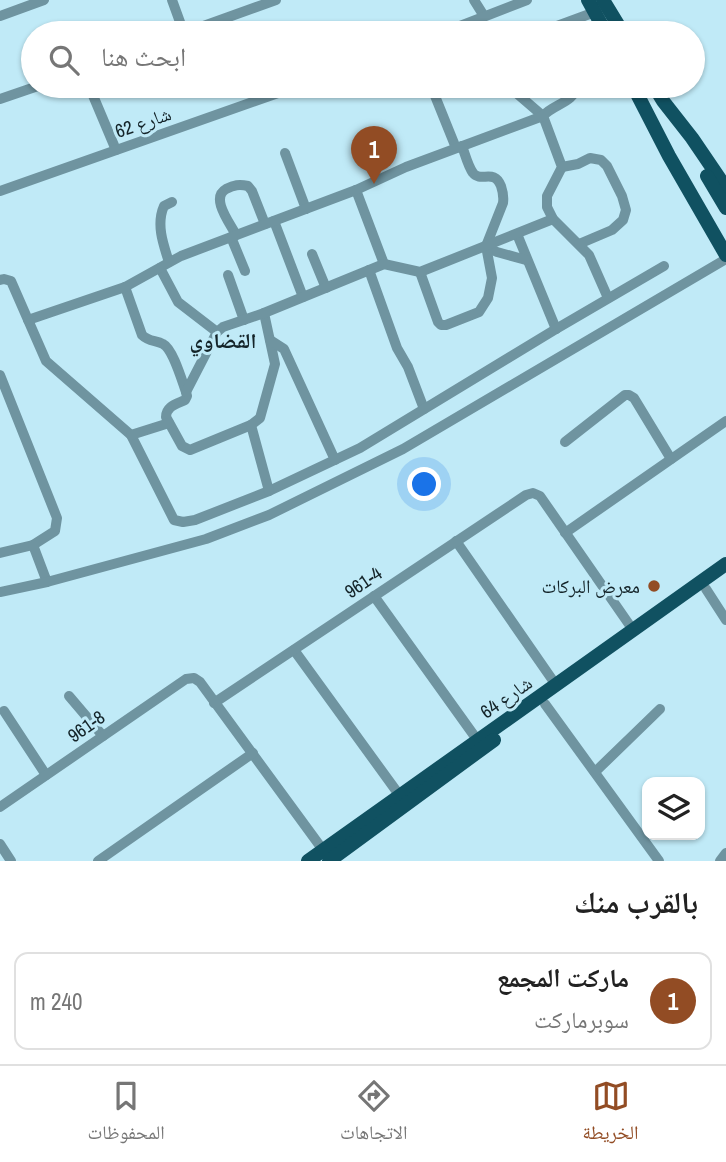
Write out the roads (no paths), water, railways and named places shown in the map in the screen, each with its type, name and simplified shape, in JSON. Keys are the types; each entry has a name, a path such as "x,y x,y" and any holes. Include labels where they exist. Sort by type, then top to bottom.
{"main road":[{"path":"595,4 601,21"},
{"path":"595,4 611,21"},
{"path":"639,98 726,257"},
{"path":"640,98 726,242"},
{"path":"661,98 726,208"},
{"path":"663,101 722,176 726,188"},
{"name":"شارع 64","path":"326,856 400,796 726,564"},
{"name":"شارع 64","path":"308,861 326,856 726,575"}],"street":[{"path":"0,16 44,0"},
{"path":"172,0 180,21"},
{"path":"217,21 276,0"},
{"path":"474,0 484,16"},
{"path":"472,21 527,0"},
{"path":"562,21 595,4"},
{"path":"0,99 21,92"},
{"path":"94,98 116,150"},
{"name":"شارع 62","path":"0,191 264,98"},
{"path":"420,272 441,325 446,326 479,312 488,298 492,278 486,246 504,195 499,180 493,176 478,176 473,173 437,98"},
{"path":"522,98 543,116 562,167 546,201 547,207 553,219 589,255 608,298"},
{"path":"28,320 125,287 181,256 543,116 549,109 571,98"},
{"path":"285,153 306,209"},
{"path":"562,167 590,158 601,160 607,166 626,210 623,220 612,230 579,244"},
{"path":"245,271 219,196 238,184 248,186 252,191 270,223 303,297"},
{"path":"356,190 384,264"},
{"path":"172,202 164,206 161,212 165,265 178,302 217,332"},
{"path":"186,392 217,332 223,327 384,264 420,272 553,219"},
{"path":"517,234 556,329"},
{"path":"486,246 526,260"},
{"path":"312,254 326,288"},
{"path":"0,592 206,539 269,515 403,449 726,257"},
{"path":"0,280 11,281 46,361 131,435 174,520 183,522 195,520 269,491 360,447 664,266"},
{"path":"369,270 397,348 408,367 424,409"},
{"path":"228,275 244,320"},
{"path":"125,287 142,335 168,347 186,392 186,400 168,409 166,417 182,446 190,450 251,425 260,418 275,364 264,313"},
{"path":"270,340 284,349 335,460"},
{"path":"0,375 57,518 55,531 33,545 0,553"},
{"path":"565,442 625,395 629,395 634,398 671,459"},
{"path":"633,630 565,533 726,421"},
{"path":"131,435 169,423"},
{"path":"251,425 269,491"},
{"name":"961-4","path":"214,703 526,495 533,493 540,496 565,533"},
{"path":"456,541 556,685"},
{"path":"33,545 47,582"},
{"path":"706,589 726,620"},
{"path":"374,596 478,741"},
{"path":"294,650 400,796"},
{"name":"961-8","path":"0,807 186,679 194,678 200,682 214,703"},
{"path":"69,696 103,736"},
{"path":"214,703 326,856"},
{"path":"545,704 659,861"},
{"path":"595,772 660,709"},
{"path":"4,711 46,775"},
{"path":"98,861 253,753"},
{"path":"0,844 11,861"},
{"path":"720,861 726,853"}],"place":[{"name":"ماركت المجمع","path":"374,184"},
{"name":"معرض البركات","path":"654,586"}],"district":[{"name":"القضاوي","path":"223,340"}]}
